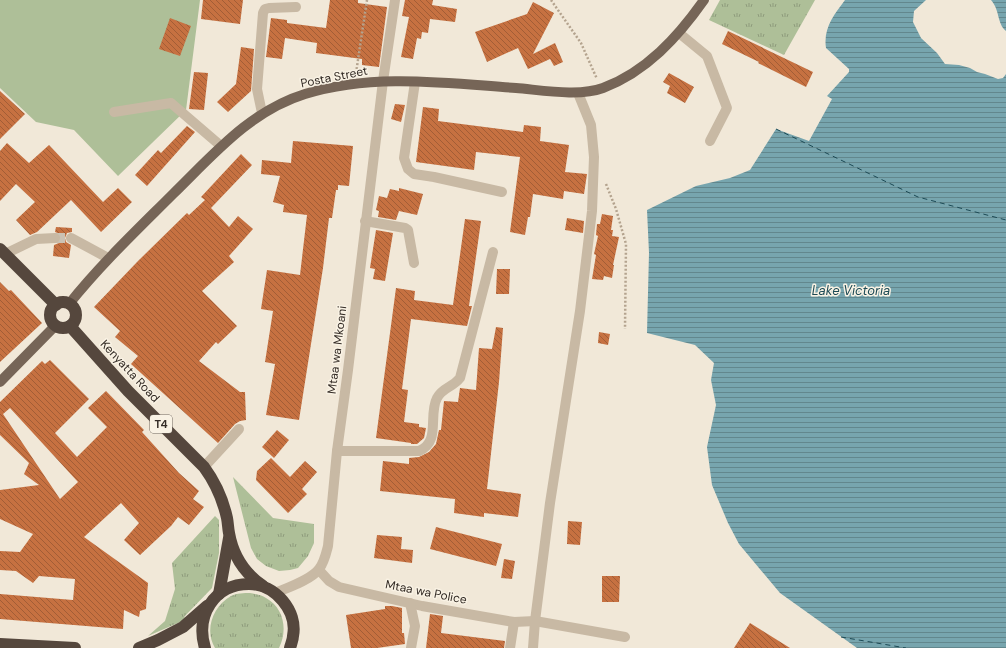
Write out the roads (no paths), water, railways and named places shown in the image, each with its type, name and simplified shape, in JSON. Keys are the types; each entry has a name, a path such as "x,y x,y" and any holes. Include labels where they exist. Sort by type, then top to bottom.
{"highway":[{"path":"3,251 56,305"},
{"path":"60,303 69,304 72,306 76,314 74,322 70,326 62,328 55,326 50,316 56,305 60,303"},
{"name":"Kenyatta Road","path":"70,326 128,391 204,467 221,499 227,518 229,534 238,560 245,572 275,593 286,604 293,619 294,635 290,648"},
{"name":"Kenyatta Road","path":"219,594 229,534"},
{"path":"139,648 183,627 210,604 219,594 233,586 250,584 263,586"},
{"path":"205,648 202,632 204,616 210,604"},
{"path":"0,644 75,648"}],"main road":[{"name":"Posta Street","path":"69,304 108,258 221,146 249,122 276,105 304,94 355,84 383,81 578,93 601,89 631,74 665,48 679,33 704,0"},
{"path":"0,382 55,326"}],"street":[{"name":"Mtaa wa Mkoani","path":"319,570 325,558 328,546 337,451 365,221 395,0"},
{"path":"262,113 257,89 263,13 265,9 269,8 296,7"},
{"path":"679,33 706,56 727,108 710,141"},
{"path":"415,82 404,158 408,169 414,174 502,192"},
{"path":"533,648 550,502 580,311 592,211 594,157 591,125 578,93"},
{"path":"114,112 171,103 221,146"},
{"path":"365,221 405,228 408,230 414,263"},
{"path":"3,251 36,239 55,238"},
{"path":"71,238 108,258"},
{"path":"337,451 418,451 428,446 431,437 436,400 443,389 455,384 460,378 493,252"},
{"path":"204,467 239,429"},
{"path":"275,593 310,577 319,570"},
{"name":"Mtaa wa Police","path":"319,570 328,581 339,587 410,603 514,622 535,621 625,637"},
{"path":"410,603 415,626 411,648"},
{"path":"510,648 514,622"}],"water":[{"name":"Lake Victoria","path":"845,0 926,0 914,11 913,22 921,38 937,53 945,64 959,65 970,68 998,79 1003,78 1006,74 1006,648 857,648 780,593 739,544 728,523 712,485 707,447 716,405 711,380 714,363 695,345 647,333 649,253 647,210 696,186 730,178 750,170 776,129 809,141 832,99 827,96 849,72 849,69 826,48 826,34 830,22"},
{"path":"991,0 1006,0 1006,31 1001,25 996,8"}],"tunnel":[{"path":"55,238 71,238"}]}
